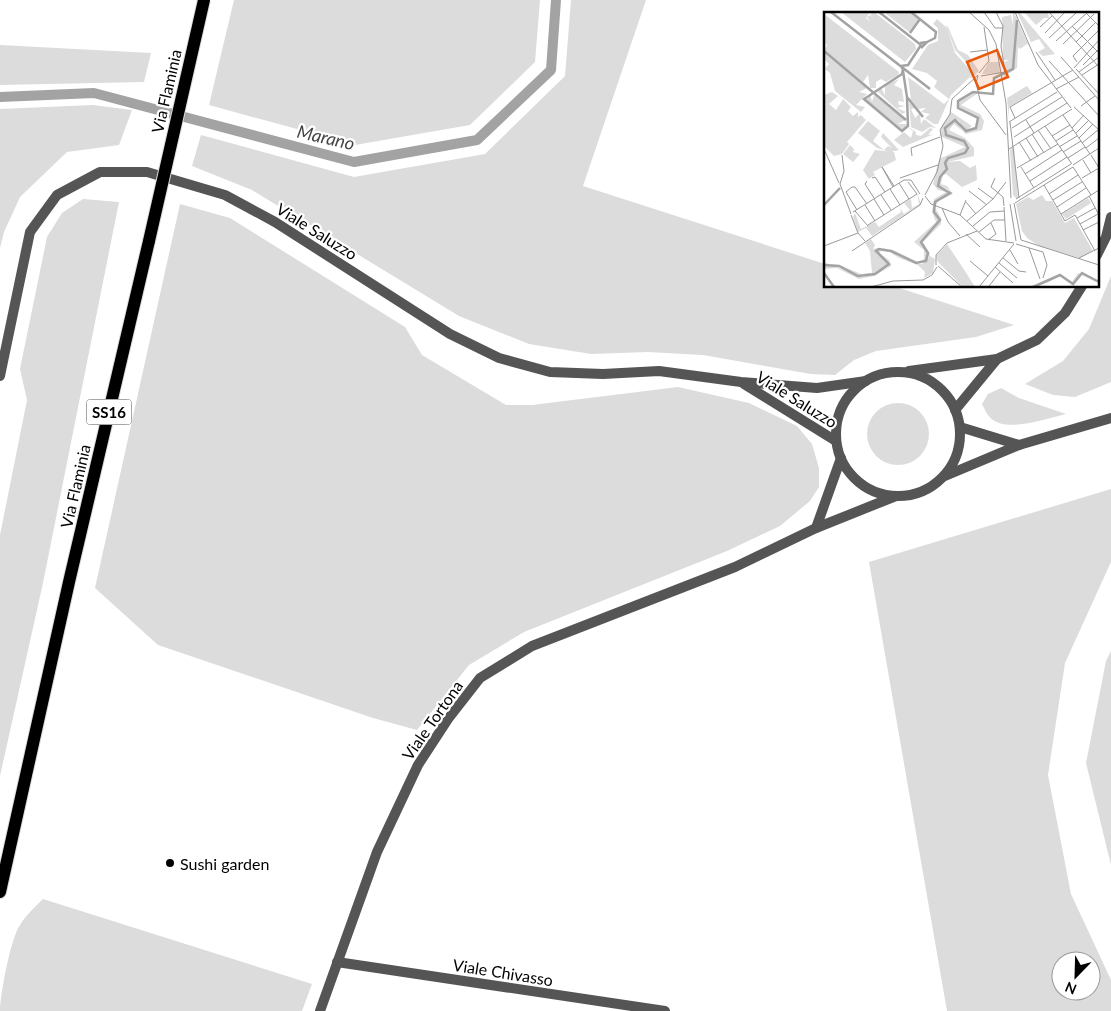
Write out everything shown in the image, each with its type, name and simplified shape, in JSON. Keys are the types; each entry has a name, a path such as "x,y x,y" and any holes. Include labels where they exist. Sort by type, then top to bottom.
{"main road":[{"name":"Via Flaminia","path":"0,892 69,582 204,0"}],"street":[{"name":"Viale Saluzzo","path":"0,376 30,232 57,195 100,172 147,172 225,195 275,222 450,334 499,358 550,372 603,374 659,371 741,382 817,388 866,381"},
{"path":"1098,253 1106,237 1111,217"},
{"path":"900,372 917,375 934,383 946,395 955,410 960,428 960,445 954,462 944,476 930,488 914,494 896,496 879,493 863,485 850,473 841,458 836,441 837,424 843,406 852,392 866,381 883,374 997,359 1037,340 1065,313 1081,288"},
{"path":"955,410 997,359"},
{"name":"Viale Saluzzo","path":"741,382 836,441"},
{"path":"944,476 1019,445 1111,418"},
{"path":"960,428 1019,445"},
{"path":"816,528 841,458"},
{"name":"Viale Tortona","path":"320,1011 377,852 418,765 448,719 480,678 532,646 735,567 816,528 896,496"},
{"name":"Viale Chivasso","path":"337,962 665,1011"}],"shaded area":[{"path":"234,0 540,0 535,62 470,125 355,145 209,105"},
{"path":"571,0 646,0 583,186 824,264 824,288 899,288 1014,325 976,337 876,351 854,360 835,375 811,374 703,355 648,352 591,354 529,344 459,316 252,190 192,166 201,135 354,177 485,154 565,76"},
{"path":"0,45 151,53 144,82 0,85"},
{"path":"93,105 132,110 119,145 67,152 20,197 4,232 0,248 0,109"},
{"path":"83,199 119,202 43,583 0,776 0,535 27,400 20,369 47,237 62,213"},
{"path":"180,204 230,218 405,327 422,355 506,405 532,405 678,387 749,403 797,426 812,444 819,468 819,487 810,501 780,526 727,551 524,632 469,665 417,730 373,718 158,645 95,588"},
{"path":"1111,276 1111,382 1075,397 1053,395 1025,384 1063,361 1089,329"},
{"path":"1001,388 1019,398 1066,414 1029,423 1009,425 1000,423 990,417 982,404 988,394"},
{"path":"898,403 910,406 920,412 926,422 929,434 926,446 920,456 910,462 898,465 886,462 876,456 870,446 867,434 870,422 876,412 886,406"},
{"path":"1111,489 1111,562 1065,663 1048,775 1071,894 1098,951 1051,951 1051,1001 1101,1001 1101,958 1111,980 1111,1011 947,1011 869,562"},
{"path":"1111,651 1111,865 1086,763 1106,661"},
{"path":"43,899 312,984 302,1011 0,1011 2,992 13,941 25,918"}],"waterway":[{"name":"Marano","path":"0,97 94,93 354,162 477,140 551,70 556,0"}],"place":[{"name":"Sushi garden","path":"170,863"}]}
